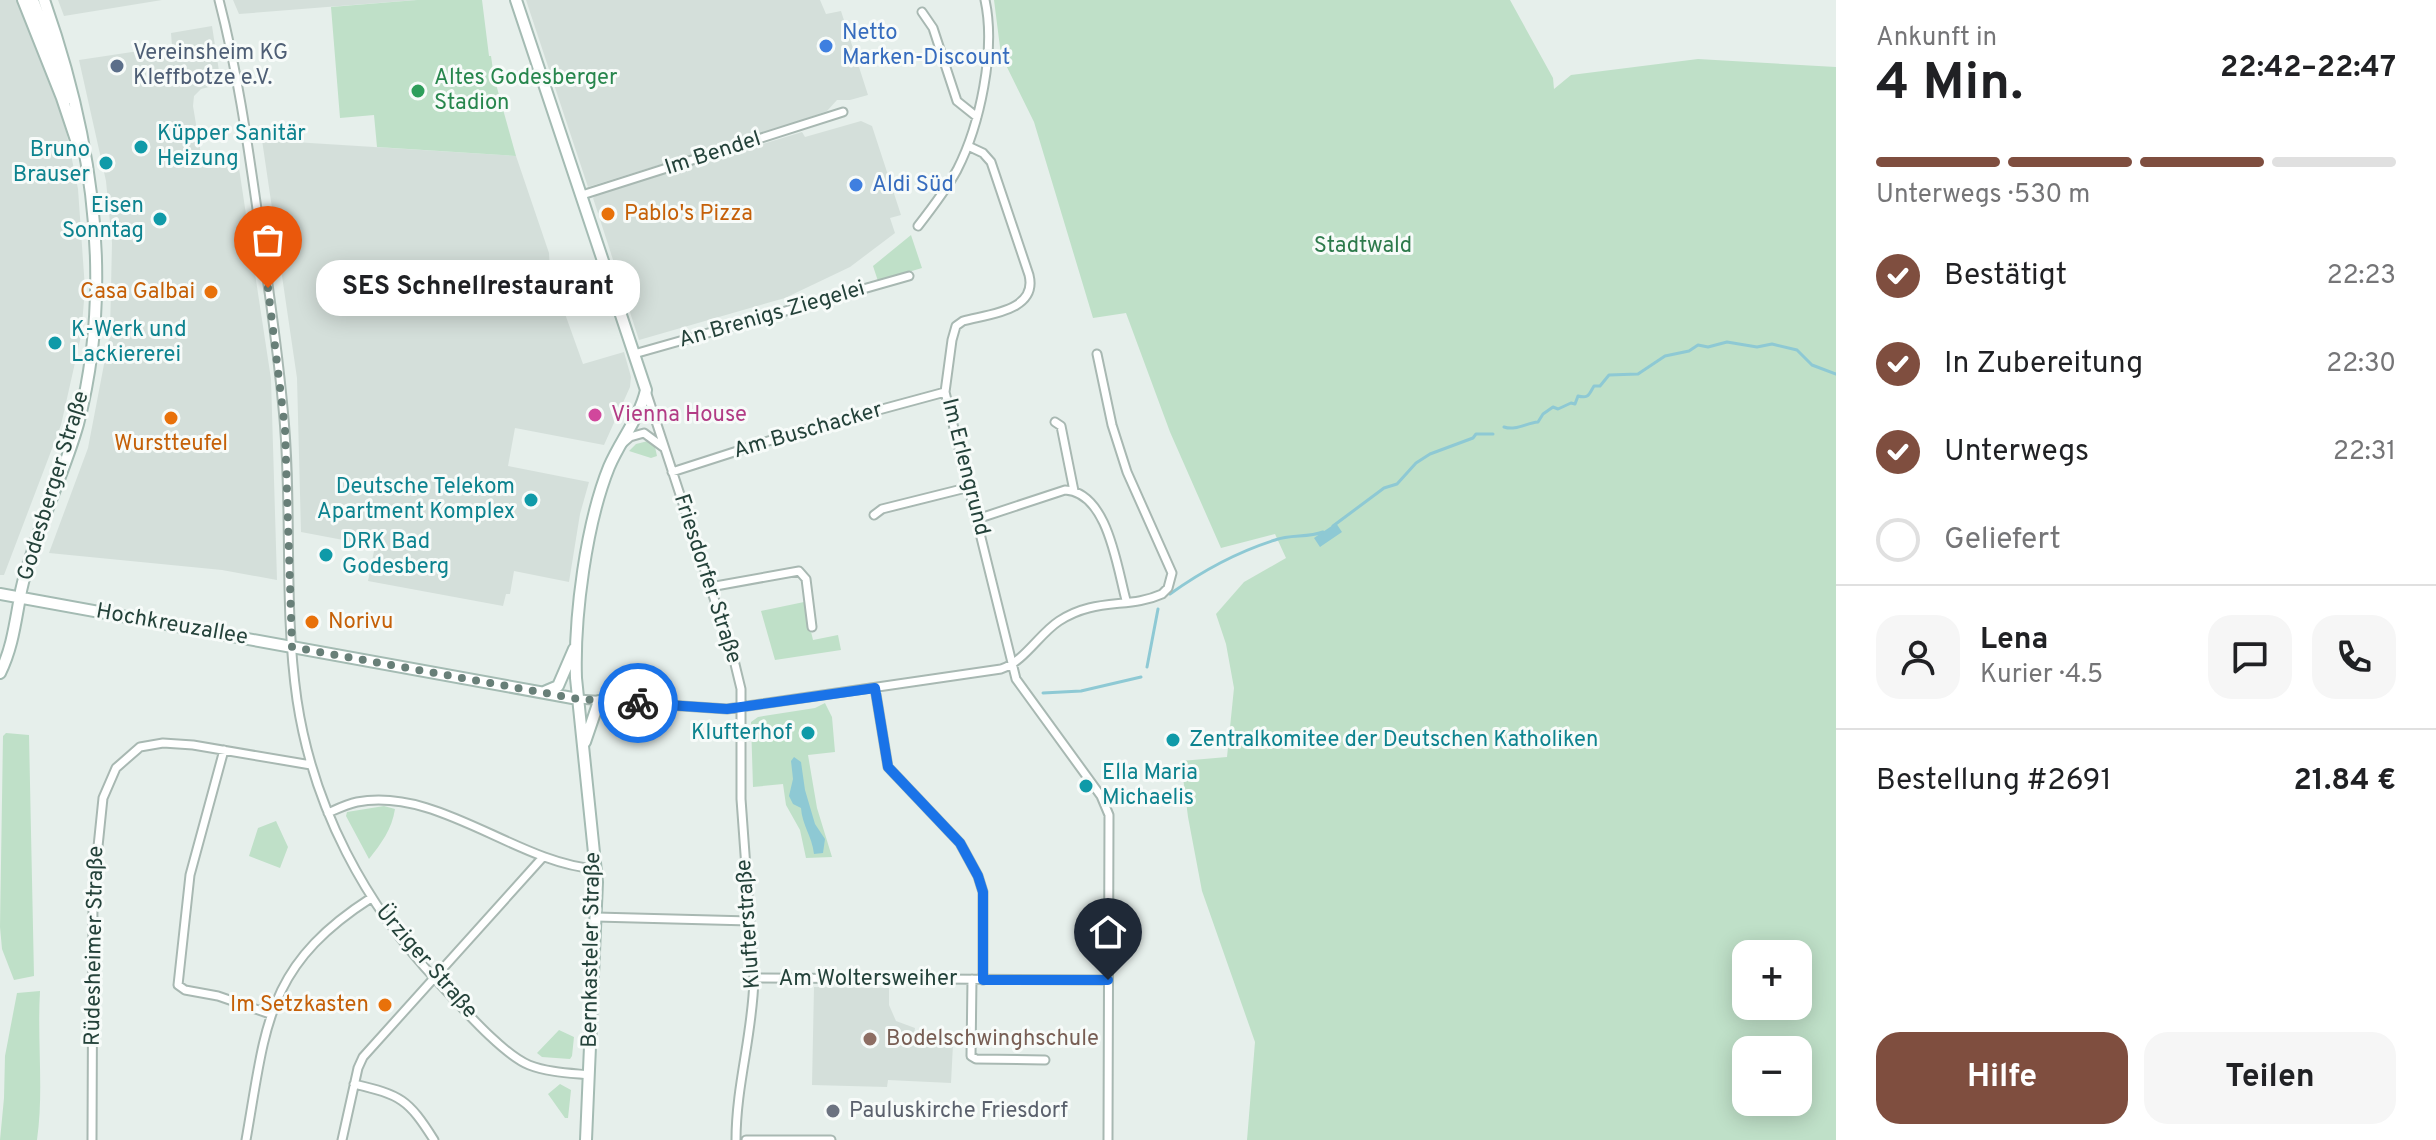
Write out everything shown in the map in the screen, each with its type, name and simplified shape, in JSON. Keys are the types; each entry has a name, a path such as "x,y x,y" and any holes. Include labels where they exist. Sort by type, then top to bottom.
{"street":[{"name":"Godesberger Straße","path":"23,0 62,98 91,185"},
{"name":"Godesberger Straße","path":"33,0 80,130"},
{"name":"Godesberger Straße","path":"0,673 12,643 20,597 34,547 67,458 86,386 97,298 97,237 91,185 66,61 44,0"},
{"name":"Ürziger Straße","path":"219,0 238,80 280,375 285,429 292,647 297,697 311,765 328,813 371,898 434,978 521,1061 535,1067 589,1075"},
{"name":"Friesdorfer Straße","path":"516,0 733,656 741,689 741,706"},
{"path":"918,226 949,183 968,146 977,117 988,33 985,0"},
{"path":"922,12 933,28 957,101 977,117"},
{"name":"Im Bendel","path":"582,195 843,112"},
{"name":"Im Erlengrund","path":"968,146 983,153 991,162 1029,275 1030,287 1018,306 963,321 956,326 945,392 1016,679 1107,807 1110,827 1108,1140"},
{"name":"An Brenigs Ziegelei","path":"634,354 909,276"},
{"name":"Hochkreuzallee","path":"0,594 599,701 719,709 1001,669 1013,663 1060,620 1090,606 1158,596 1172,581 1172,573 1143,514 1127,472 1112,425 1097,354"},
{"name":"Bernkasteler Straße","path":"586,1140 596,869 578,699 575,645 578,607 599,494 646,390"},
{"name":"Am Buschacker","path":"672,472 790,434 945,392"},
{"path":"1055,422 1061,426 1074,491"},
{"path":"619,445 630,437 644,433 659,442 667,452"},
{"path":"874,515 882,509 970,487"},
{"path":"977,519 1065,490 1074,491 1086,498 1102,517 1126,600"},
{"path":"710,587 799,571 806,579 812,627"},
{"path":"542,692 558,686 575,645"},
{"name":"Am Woltersweiher","path":"875,688 888,767 960,843 973,864 983,892 983,980"},
{"path":"584,748 599,701"},
{"name":"Klufterstraße","path":"736,1140 736,1118 754,1004 741,799 741,706"},
{"name":"Rüdesheimer Straße","path":"92,1140 93,895 99,820 107,786 116,768 142,747 174,743 311,765"},
{"path":"224,750 190,875 178,985 185,990 251,1006 270,1014"},
{"path":"328,813 357,802 388,801 410,805 449,817 543,857 573,867 596,869"},
{"path":"342,1140 363,1057 543,857"},
{"path":"246,1140 270,1014 283,985 298,962 337,922 371,898"},
{"path":"596,917 750,921"},
{"name":"Am Woltersweiher","path":"754,978 1108,980"},
{"path":"972,979 971,1056 976,1059 1045,1060"},
{"path":"354,1084 402,1098 434,1140"},
{"path":"746,1140 831,1140"}],"shaded area":[{"path":"0,0 17,0 59,107 78,189 85,289 81,336 61,425 4,575 0,575"},
{"path":"58,0 162,0 64,16"},
{"path":"233,0 416,0 239,14"},
{"path":"526,0 820,0 826,14 841,11 868,95 837,100 827,111 794,123 588,187"},
{"path":"212,26 221,84 201,89 194,96 193,106 202,160 237,155 271,379 277,580 222,570 49,553 88,448 110,333 112,243 106,181 79,60 172,46 171,33"},
{"path":"861,121 872,126 901,215 890,218 895,233 850,267 785,298 639,340 593,198 596,195 802,132 805,137"},
{"path":"262,140 516,156 549,253 550,272 583,364 624,352 631,377 630,387 604,445 515,428 508,466 589,482 580,514 569,582 514,571 510,594 506,594 503,606 368,581 375,546 301,532 297,378"},
{"name":"Bodelschwinghschule","path":"814,987 889,988 889,1005 896,1021 915,1028 914,1034 928,1035 927,1044 953,1044 951,1083 888,1080 887,1087 812,1085"}],"green space":[{"name":"Altes Godesberger Stadion","path":"417,0 482,0 489,56 516,156 377,147 374,115 340,118 331,7"},
{"name":"Stadtwald","path":"994,0 1510,0 1553,78 1554,89 1571,75 1698,59 1836,67 1836,1140 1247,1140 1255,1042 1202,891 1181,761 1227,757 1234,688 1226,644 1216,614 1244,582 1286,558 1275,534 1221,548 1170,432 1126,313 1093,318 1034,122 1001,55"},
{"path":"911,235 922,268 878,281 873,266"},
{"path":"648,441 655,447 657,456 651,458 629,451 636,444"},
{"path":"804,602 813,640 838,635 841,650 775,660 761,611"},
{"path":"825,703 832,717 835,752 808,755 817,808 832,857 806,858 800,830 786,805 783,784 753,787 751,722 758,717 815,708"},
{"path":"6,733 29,735 34,976 14,980 2,949 0,927 3,736"},
{"path":"384,806 395,809 394,816 369,859 346,816 347,812"},
{"path":"276,821 288,847 280,868 249,856 258,828"},
{"path":"40,991 37,1140 0,1140 5,1056 17,993"},
{"path":"559,1030 574,1037 572,1056 570,1059 542,1057 537,1053"},
{"path":"560,1084 571,1090 568,1118 548,1094"}],"water":[{"path":"1336,523 1342,532 1320,547 1314,538"},
{"path":"794,757 801,762 815,824 825,839 823,853 814,854 801,808 793,804 789,796 793,779 791,761"}],"waterway":[{"path":"1504,427 1538,422 1553,407 1558,409 1575,404 1578,396 1587,396 1594,386 1600,386 1609,375 1638,374 1665,356 1689,351 1698,345 1708,347 1727,342 1757,347 1772,344 1797,350 1812,365 1836,374"},
{"path":"1333,526 1384,488 1397,484 1416,463 1430,454 1473,438 1476,434 1493,434"},
{"path":"1170,594 1207,570 1247,550 1281,538 1323,532"},
{"path":"1147,667 1158,609"},
{"path":"1043,693 1081,691 1141,677"}],"way so far":[{"path":"268,288 285,429 292,647 578,699 638,703"}],"place":[{"name":"Netto Marken-Discount","path":"826,46"},
{"name":"Vereinsheim KG Kleffbotze e.V.","path":"117,66"},
{"name":"Altes Godesberger Stadion","path":"418,91"},
{"name":"Küpper Sanitär Heizung","path":"141,147"},
{"name":"Bruno Brauser","path":"106,163"},
{"name":"Aldi Süd","path":"856,185"},
{"name":"Pablo's Pizza","path":"608,214"},
{"name":"Eisen Sonntag","path":"160,219"},
{"name":"SES Schnellrestaurant","path":"268,288"},
{"name":"Casa Galbai","path":"211,292"},
{"name":"K-Werk und Lackiererei","path":"55,343"},
{"name":"Vienna House","path":"595,415"},
{"name":"Wurstteufel","path":"171,418"},
{"name":"Deutsche Telekom Apartment Komplex","path":"531,500"},
{"name":"DRK Bad Godesberg","path":"326,555"},
{"name":"Norivu","path":"312,622"},
{"name":"Klufterhof","path":"808,733"},
{"name":"Zentralkomitee der Deutschen Katholiken","path":"1173,740"},
{"name":"Ella Maria Michaelis","path":"1086,786"},
{"name":"Im Setzkasten","path":"385,1005"},
{"name":"Bodelschwinghschule","path":"870,1039"},
{"name":"Pauluskirche Friesdorf","path":"833,1111"}],"route":[{"path":"638,703 727,709 875,688 888,767 960,843 978,876 983,892 983,980 1108,980"}]}
